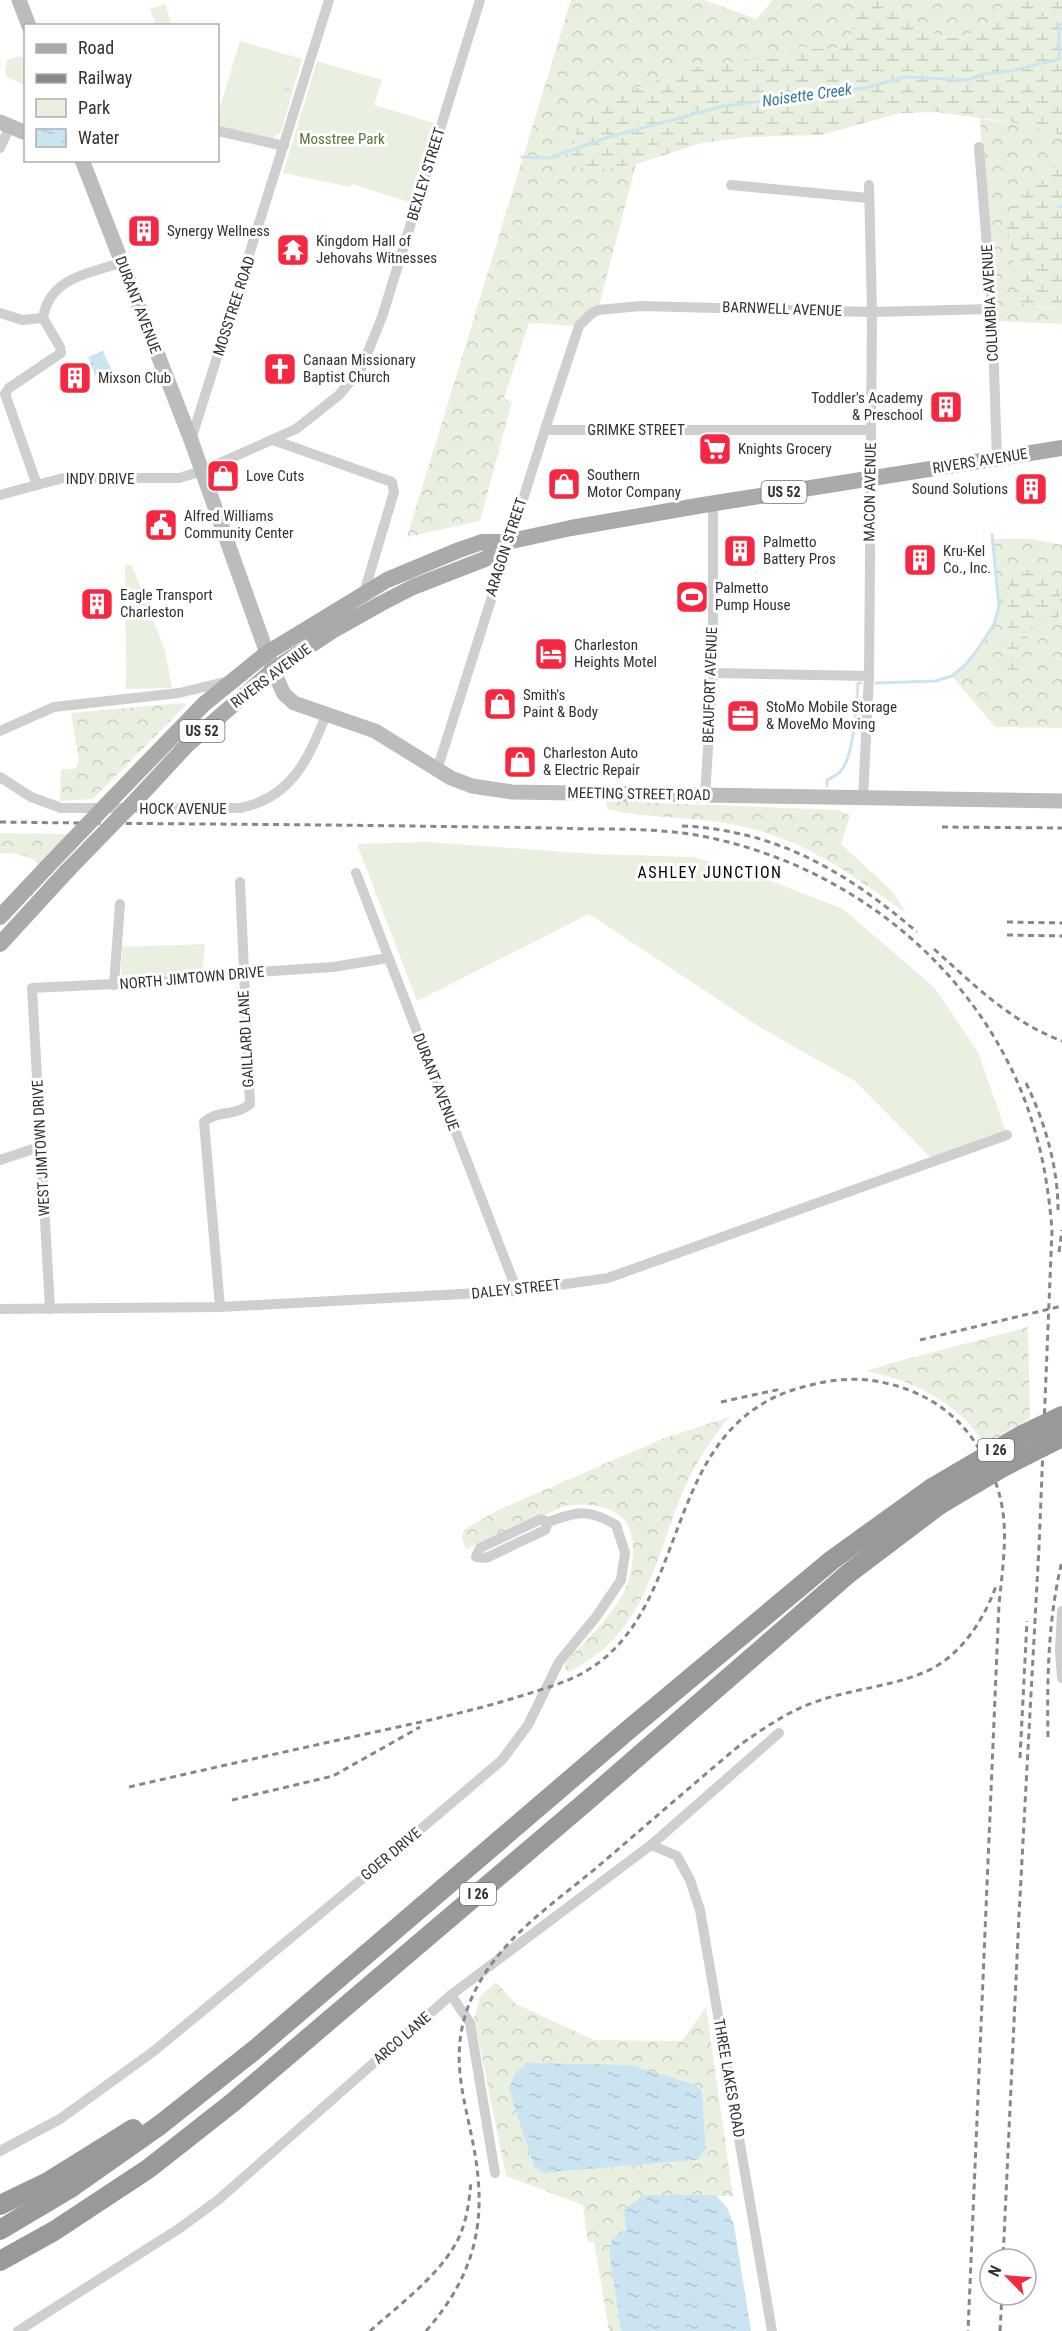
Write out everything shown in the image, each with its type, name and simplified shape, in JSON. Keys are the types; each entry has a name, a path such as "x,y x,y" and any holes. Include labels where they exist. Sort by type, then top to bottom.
{"highway":[{"name":"I 26","path":"0,2230 69,2189 160,2125 257,2048 832,1560 936,1497 1022,1435 1062,1416"},
{"name":"I 26","path":"0,2261 54,2231 148,2169 232,2103 588,1800 936,1497 1062,1437"},
{"path":"0,2205 48,2182 144,2122 388,1936"},
{"path":"0,2274 91,2216 195,2141 279,2064"}],"main road":[{"name":"RIVERS AVENUE","path":"0,916 177,730 232,680 267,653 387,580 482,542 507,542 580,526 713,503 1062,448"},
{"name":"RIVERS AVENUE","path":"0,944 200,733 273,670 332,631 380,604 413,587 485,559 507,542"}],"street":[{"path":"19,0 28,24"},
{"name":"MOSSTREE ROAD","path":"191,440 328,0"},
{"name":"BEXLEY STREET","path":"202,471 296,429 339,395 361,369 382,317 480,0"},
{"path":"0,148 5,124 24,132"},
{"path":"219,131 284,146"},
{"name":"COLUMBIA AVENUE","path":"979,147 992,309 997,459"},
{"name":"DURANT AVENUE","path":"83,162 191,440 267,653"},
{"path":"731,185 868,198"},
{"name":"MACON AVENUE","path":"863,798 869,676 872,312 869,185"},
{"path":"43,318 52,296 62,284 79,276 121,263"},
{"name":"BARNWELL AVENUE","path":"579,326 598,310 641,306 872,312 992,309"},
{"path":"0,313 22,320 43,318"},
{"path":"38,484 5,394 9,388 61,353 60,347 43,318"},
{"name":"ARAGON STREET","path":"437,770 507,542 579,326"},
{"name":"GRIMKE STREET","path":"544,430 871,430"},
{"path":"273,440 390,481 393,485 394,492 363,596"},
{"name":"INDY DRIVE","path":"0,495 63,478 176,479 202,471"},
{"name":"BEAUFORT AVENUE","path":"705,795 713,673 713,503"},
{"name":"MEETING STREET ROAD","path":"267,653 284,694 289,700 300,706 375,731 437,770 472,786 512,792 1062,801"},
{"path":"713,673 869,676"},
{"path":"0,731 54,707 179,693 232,680"},
{"name":"HOCK AVENUE","path":"0,777 25,794 45,804 61,808 240,808 266,801 284,788 296,775 311,751 326,715"},
{"name":"DURANT AVENUE","path":"356,873 517,1291"},
{"name":"GAILLARD LANE","path":"220,1307 204,1122 211,1116 244,1109 250,1104 240,882"},
{"path":"114,985 120,904"},
{"name":"NORTH JIMTOWN DRIVE","path":"32,988 114,985 333,967 388,958"},
{"name":"WEST JIMTOWN DRIVE","path":"32,988 50,1309"},
{"name":"DALEY STREET","path":"0,1309 220,1307 517,1291 608,1278 1007,1136"},
{"path":"0,1160 42,1146"},
{"name":"GOER DRIVE","path":"0,2151 60,2119 154,2051 502,1760 528,1725 559,1662 596,1617 621,1580 625,1553 616,1524 596,1513 574,1513 548,1522 541,1520 480,1548 476,1557 486,1558 545,1530 548,1522"},
{"path":"1062,1611 1060,1651 1062,1678"},
{"name":"ARCO LANE","path":"18,2331 180,2228 218,2200 451,1995 651,1845 779,1733"},
{"name":"THREE LAKES ROAD","path":"651,1845 677,1857 690,1880 700,1910 772,2331"},
{"path":"451,1995 470,2023 495,2173"}],"green space":[{"path":"571,0 704,0 756,19 773,0 852,0 854,19 850,38 834,50 798,47 772,58 753,59 571,151 574,166 592,170 636,164 598,310 579,326 529,323 504,398 512,402 480,521 407,537"},
{"path":"852,0 896,0 903,19 923,31 953,38 980,31 997,17 1008,0 1062,0 1062,138 1058,134 1021,124 937,112 900,113 821,135 747,137 702,143 636,164 592,170 574,166 571,156 578,123 611,99 685,69 772,58 798,47 834,50 850,38 854,19"},
{"path":"896,0 1008,0 997,17 980,31 953,38 923,31 903,19"},
{"path":"165,4 172,24 156,24 150,9"},
{"path":"240,41 302,59 281,132 270,140 219,127 219,111"},
{"path":"22,56 24,59 24,85 7,77 5,70 7,60"},
{"name":"Mosstree Park","path":"317,61 382,80 374,105 434,123 409,202 352,184 350,187 283,173"},
{"path":"980,119 1021,124 1059,134 1062,138 1062,162 1052,170 1014,262 1022,274 1020,281 1037,307 1062,309 1062,324 992,321"},
{"path":"1062,162 1062,309 1022,304 1014,292 1022,274 1014,262 1006,223 1016,200"},
{"path":"993,539 1033,539 1062,545 1062,728 995,727 952,676 988,637 997,618 999,593"},
{"path":"125,565 132,565 165,651 172,688 126,689"},
{"path":"1020,569 1041,571 1062,578 1058,619 1038,623 1027,631 1027,640 1016,674 1006,666 1008,609 1011,574"},
{"path":"182,703 186,705 93,799 60,801 61,770 76,768 79,761 71,713"},
{"path":"606,801 839,810 850,816 841,844 893,892 906,913 824,858 780,838 731,824 607,809"},
{"path":"0,833 68,834 39,864 26,856 0,853"},
{"path":"428,842 593,854 693,857 758,876 843,909 935,988 978,1052 1007,1135 934,1161 855,1081 763,1029 589,914 417,1001 357,844"},
{"path":"205,944 202,973 121,980 122,947"},
{"path":"1028,1327 1030,1418 985,1445 962,1417 933,1396 900,1380 866,1371 891,1363"},
{"path":"729,1417 689,1477 655,1567 632,1616 615,1637 594,1656 568,1672 565,1668 566,1662 608,1616 625,1591 633,1557 631,1534 627,1525 621,1517 608,1509 579,1505 565,1506 466,1549 462,1538 464,1530 496,1511 662,1439"},
{"path":"496,1982 516,2004 594,2040 682,2041 706,2007 733,2196 644,2195 626,2230 613,2240 609,2252 621,2331 609,2331 594,2242 588,2242 583,2205 506,2176 474,2018 480,1997","holes":["696,2085 702,2091 706,2150 696,2160 543,2173 534,2167"]}],"water":[{"path":"103,351 115,378 99,385 88,357"},
{"path":"526,2063 630,2065 696,2085 702,2091 706,2150 696,2160 543,2173 534,2167 509,2089 514,2075"},
{"path":"644,2195 716,2195 727,2208 734,2225 751,2331 621,2331 609,2252 612,2240 626,2230 624,2209"}],"waterway":[{"name":"Noisette Creek","path":"522,157 549,158 609,137 724,106 865,88 905,77 967,80 985,74 1011,71 1059,59 1059,26 1062,23"},
{"path":"1058,207 1062,206"},
{"path":"876,683 935,681 952,676 978,649 994,624 999,607 992,535"},
{"path":"827,786 827,780 840,772 849,755 854,730 858,683 861,683"}],"railway":[{"path":"0,822 628,829 696,835 752,849 805,870 856,897 902,931 944,970 980,1015 1009,1064 1031,1118 1045,1173 1052,1230 1039,1547 1004,2247"},
{"path":"682,826 716,829 749,836 779,845 808,858 837,873 864,891 917,932"},
{"path":"942,827 1062,828"},
{"path":"1007,922 1062,923"},
{"path":"1007,935 1062,936"},
{"path":"934,949 1010,1013 1026,1024 1062,1041"},
{"path":"1026,1083 1049,1145 1056,1178 1058,1210"},
{"path":"1059,1252 1062,1230"},
{"path":"920,1340 1062,1306"},
{"path":"129,1787 457,1714 553,1686 581,1674 617,1646 642,1611 662,1570 695,1485 717,1446 748,1414 790,1391 818,1383 848,1379 868,1380 899,1387 914,1392 941,1407 964,1428 987,1462 1001,1501 1004,1519 968,2331"},
{"path":"721,1402 781,1389"},
{"path":"1048,1737 1049,1649 1062,1561"},
{"path":"426,2331 440,2314 462,2278 475,2241 479,2200 478,2177 459,2065 460,2042 464,2019 473,1995 496,1958 543,1911 740,1745 758,1733 805,1706 912,1677 938,1665 949,1657 969,1636 985,1612 996,1586"},
{"path":"1020,1758 1027,1621"},
{"path":"232,1800 333,1776 420,1727"},
{"path":"370,2331 410,2297 447,2257 463,2227 469,2204 471,2180"},
{"path":"1000,2331 1001,2307"}],"place":[{"name":"Synergy Wellness","path":"144,231"},
{"name":"Kingdom Hall of Jehovahs Witnesses","path":"293,250"},
{"name":"Canaan Missionary Baptist Church","path":"280,369"},
{"name":"Mixson Club","path":"75,378"},
{"name":"Toddler's Academy & Preschool","path":"946,407"},
{"name":"Knights Grocery","path":"715,449"},
{"name":"Love Cuts","path":"223,476"},
{"name":"Southern Motor Company","path":"564,484"},
{"name":"Sound Solutions","path":"1031,489"},
{"name":"Alfred Williams Community Center","path":"161,525"},
{"name":"Palmetto Battery Pros","path":"740,551"},
{"name":"Kru-Kel Co., Inc.","path":"920,560"},
{"name":"Palmetto Pump House","path":"692,597"},
{"name":"Eagle Transport Charleston","path":"97,604"},
{"name":"Charleston Heights Motel","path":"551,654"},
{"name":"Smith's Paint & Body","path":"500,704"},
{"name":"StoMo Mobile Storage & MoveMo Moving","path":"743,716"},
{"name":"Charleston Auto & Electric Repair","path":"520,762"}],"district":[{"name":"ASHLEY JUNCTION","path":"710,872"}]}
